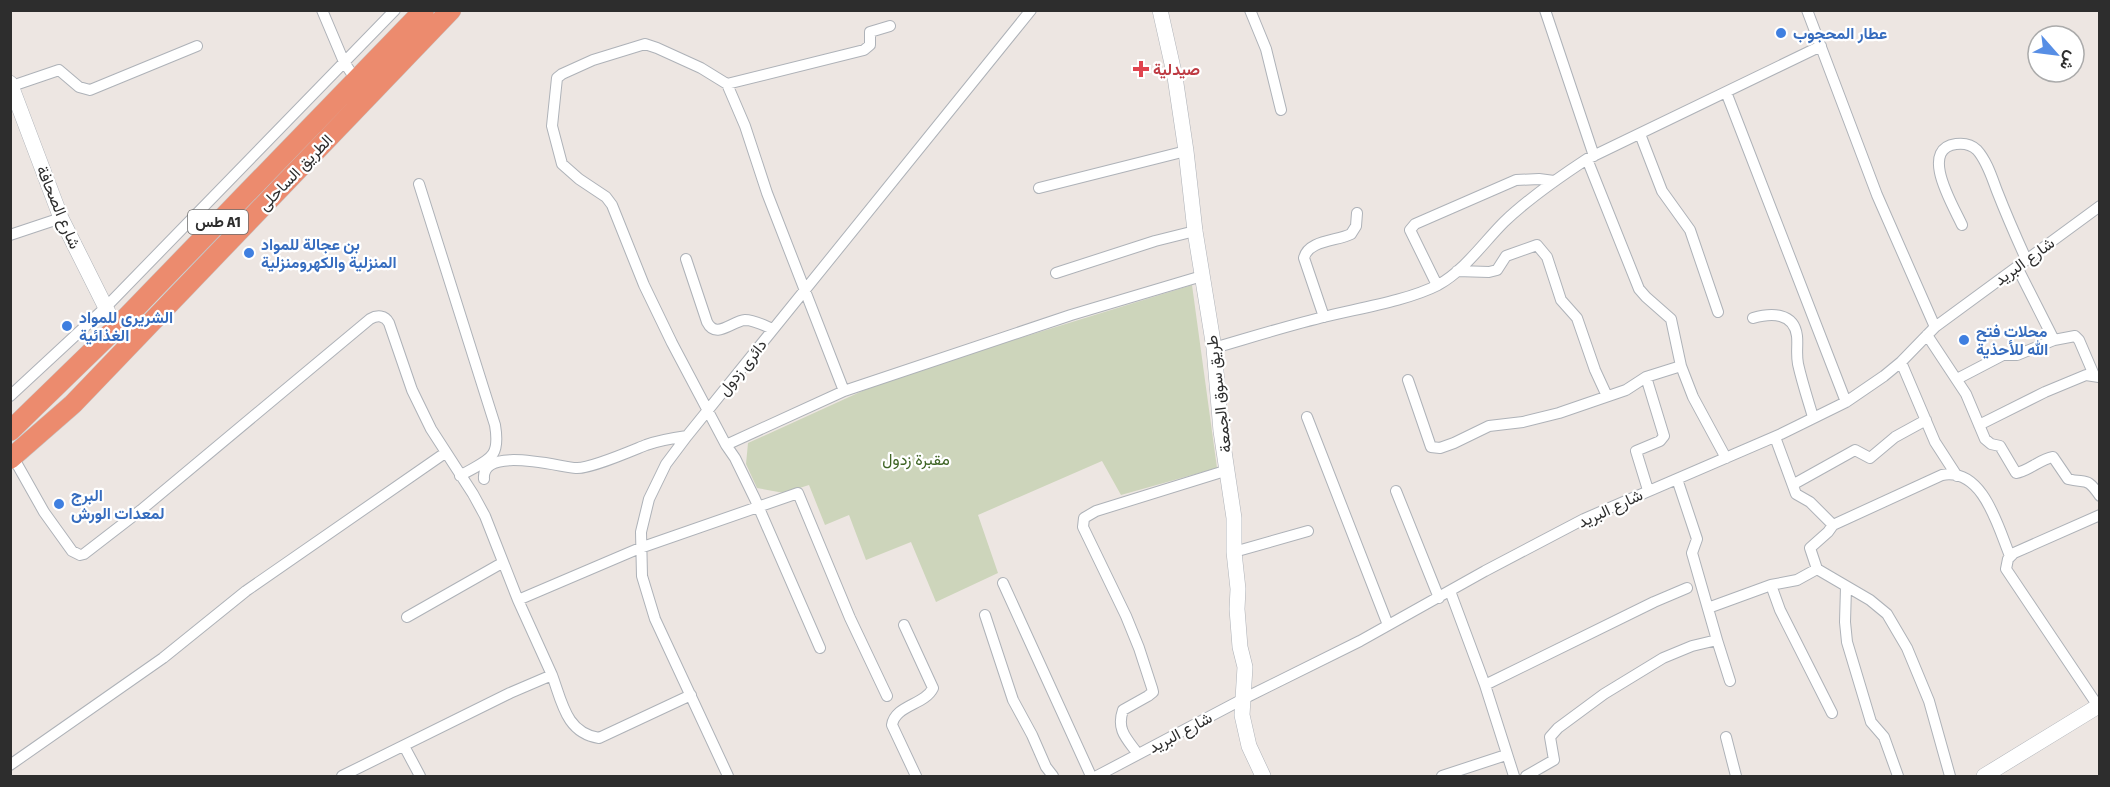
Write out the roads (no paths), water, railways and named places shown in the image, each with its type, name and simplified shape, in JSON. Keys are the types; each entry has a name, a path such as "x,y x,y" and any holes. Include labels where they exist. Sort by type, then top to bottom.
{"highway":[{"name":"الطريق الساحلى","path":"10,430 116,328 424,10"},
{"name":"الطريق الساحلى","path":"12,458 73,404 451,10"}],"street":[{"path":"322,10 344,63 356,80"},
{"path":"10,396 105,308 395,10"},
{"name":"دائرى زدول","path":"728,777 649,605 642,576 640,548 644,515 655,483 666,464 708,409 1031,10"},
{"path":"1250,10 1266,49 1281,110"},
{"path":"1545,10 1591,158 1640,289 1671,319 1681,366 1693,397 1726,458"},
{"path":"1807,10 1931,331 1966,394 1988,442 2000,446 2016,473 2053,457 2068,479 2085,480 2092,484 2100,496"},
{"name":"طريق سوق الجمعة","path":"1163,13 1186,151 1195,231 1214,348 1221,431 1234,518 1237,609 1240,647 1245,667 1242,715 1244,731 1263,777"},
{"path":"727,84 864,50 870,45 870,32 890,26"},
{"path":"820,648 759,507 735,458 726,446 685,369 644,285 612,205 562,164 552,121 556,81 562,74 593,60 645,44 701,68 727,84 745,126 767,193 844,391"},
{"path":"11,84 58,70 79,87 90,90 197,46"},
{"path":"1214,348 1381,303 1437,285 1457,272 1504,222 1554,181 1591,158 1821,46"},
{"name":"شارع الصحافة","path":"11,84 14,106 61,218 116,328"},
{"path":"1726,92 1846,402"},
{"path":"1640,134 1662,190 1690,230 1718,312"},
{"path":"1962,225 1942,183 1938,161 1946,147 1959,143 1976,148 1984,160 2026,259"},
{"path":"1039,188 1186,151"},
{"path":"1437,285 1410,230 1415,224 1516,180 1554,181"},
{"path":"419,184 497,437 498,447 494,455 460,476"},
{"name":"شارع البريد","path":"1105,774 1138,754 1388,625 1584,519 1775,437 1846,402 1901,362 1931,331 2099,206"},
{"path":"1324,317 1304,258 1305,253 1311,247 1351,234 1356,226 1357,213"},
{"path":"10,235 61,218"},
{"path":"1056,273 1155,241 1195,231"},
{"path":"1457,272 1497,270 1506,256 1537,245 1547,257 1561,300 1577,318 1595,370 1607,396"},
{"path":"686,260 711,328 717,330 745,320 773,329"},
{"path":"2017,267 2054,340"},
{"path":"726,446 844,391 1071,315 1202,276"},
{"path":"1753,318 1780,315 1795,328 1799,367 1813,417"},
{"path":"12,458 44,512 72,551 80,555 84,554 141,510 291,383 375,316 384,317 389,323 412,390 431,429 473,494 484,516 502,563 552,675 567,718 587,736 599,738 691,695"},
{"path":"1956,379 2003,355 2017,355 2054,340 2075,336 2097,376"},
{"path":"1901,362 1935,442 1957,476"},
{"path":"1408,380 1431,447 1436,448 1454,443 1489,426 1523,422 1559,413 1626,390 1646,377 1681,366"},
{"path":"1979,424 2086,375 2097,376"},
{"path":"1646,377 1664,436 1660,441 1636,451 1648,490"},
{"path":"1307,417 1388,625"},
{"path":"1794,484 1856,450 1870,458 1895,437 1926,420"},
{"path":"484,479 488,468 502,461 513,460 583,468 659,441 687,436"},
{"path":"1775,437 1796,494 1809,502 1833,525"},
{"path":"10,765 163,658 246,591 445,453"},
{"path":"1138,754 1122,732 1120,720 1123,710 1153,692 1135,638 1083,527 1083,522 1087,516 1109,506 1228,470"},
{"path":"1950,777 1929,701 1896,628 1881,607 1817,569 1810,548 1833,525 1942,476 1957,476 1974,484 1983,495 2010,556"},
{"path":"1677,479 1697,539 1692,553 1730,681"},
{"path":"1396,491 1439,598"},
{"path":"518,600 640,548 798,493 850,618 887,696"},
{"path":"1984,777 2099,707 2007,573 2006,563 2010,556 2100,515"},
{"path":"1234,552 1308,531"},
{"path":"407,617 502,563"},
{"path":"1708,608 1771,585 1797,580 1817,569"},
{"path":"1003,583 1091,777"},
{"path":"1771,585 1780,610 1833,713"},
{"path":"1846,587 1847,642 1871,723 1884,737 1898,777"},
{"path":"1485,685 1687,588"},
{"path":"1450,591 1485,685 1514,777"},
{"path":"985,615 1013,700 1053,777"},
{"path":"904,625 933,688 931,693 897,714 892,720 892,725 916,777"},
{"path":"1527,777 1554,760 1550,737 1558,728 1604,694 1663,658 1692,646 1717,640"},
{"path":"342,777 510,693 552,675"},
{"path":"1726,737 1736,777"},
{"path":"404,746 420,777"},
{"path":"1442,777 1506,755"}],"place":[{"name":"عطار المحجوب","path":"1781,33"},
{"name":"صيدلية","path":"1141,69"},
{"name":"بن عجالة للمواد المنزلية والكهرومنزلية","path":"249,253"},
{"name":"الشريري للمواد الغذائية","path":"67,326"},
{"name":"محلات فتح الله للأحذية","path":"1964,340"},
{"name":"البرج لمعدات الورش","path":"59,504"}],"park label":[{"name":"مقبرة زدول","path":"916,459"}]}
